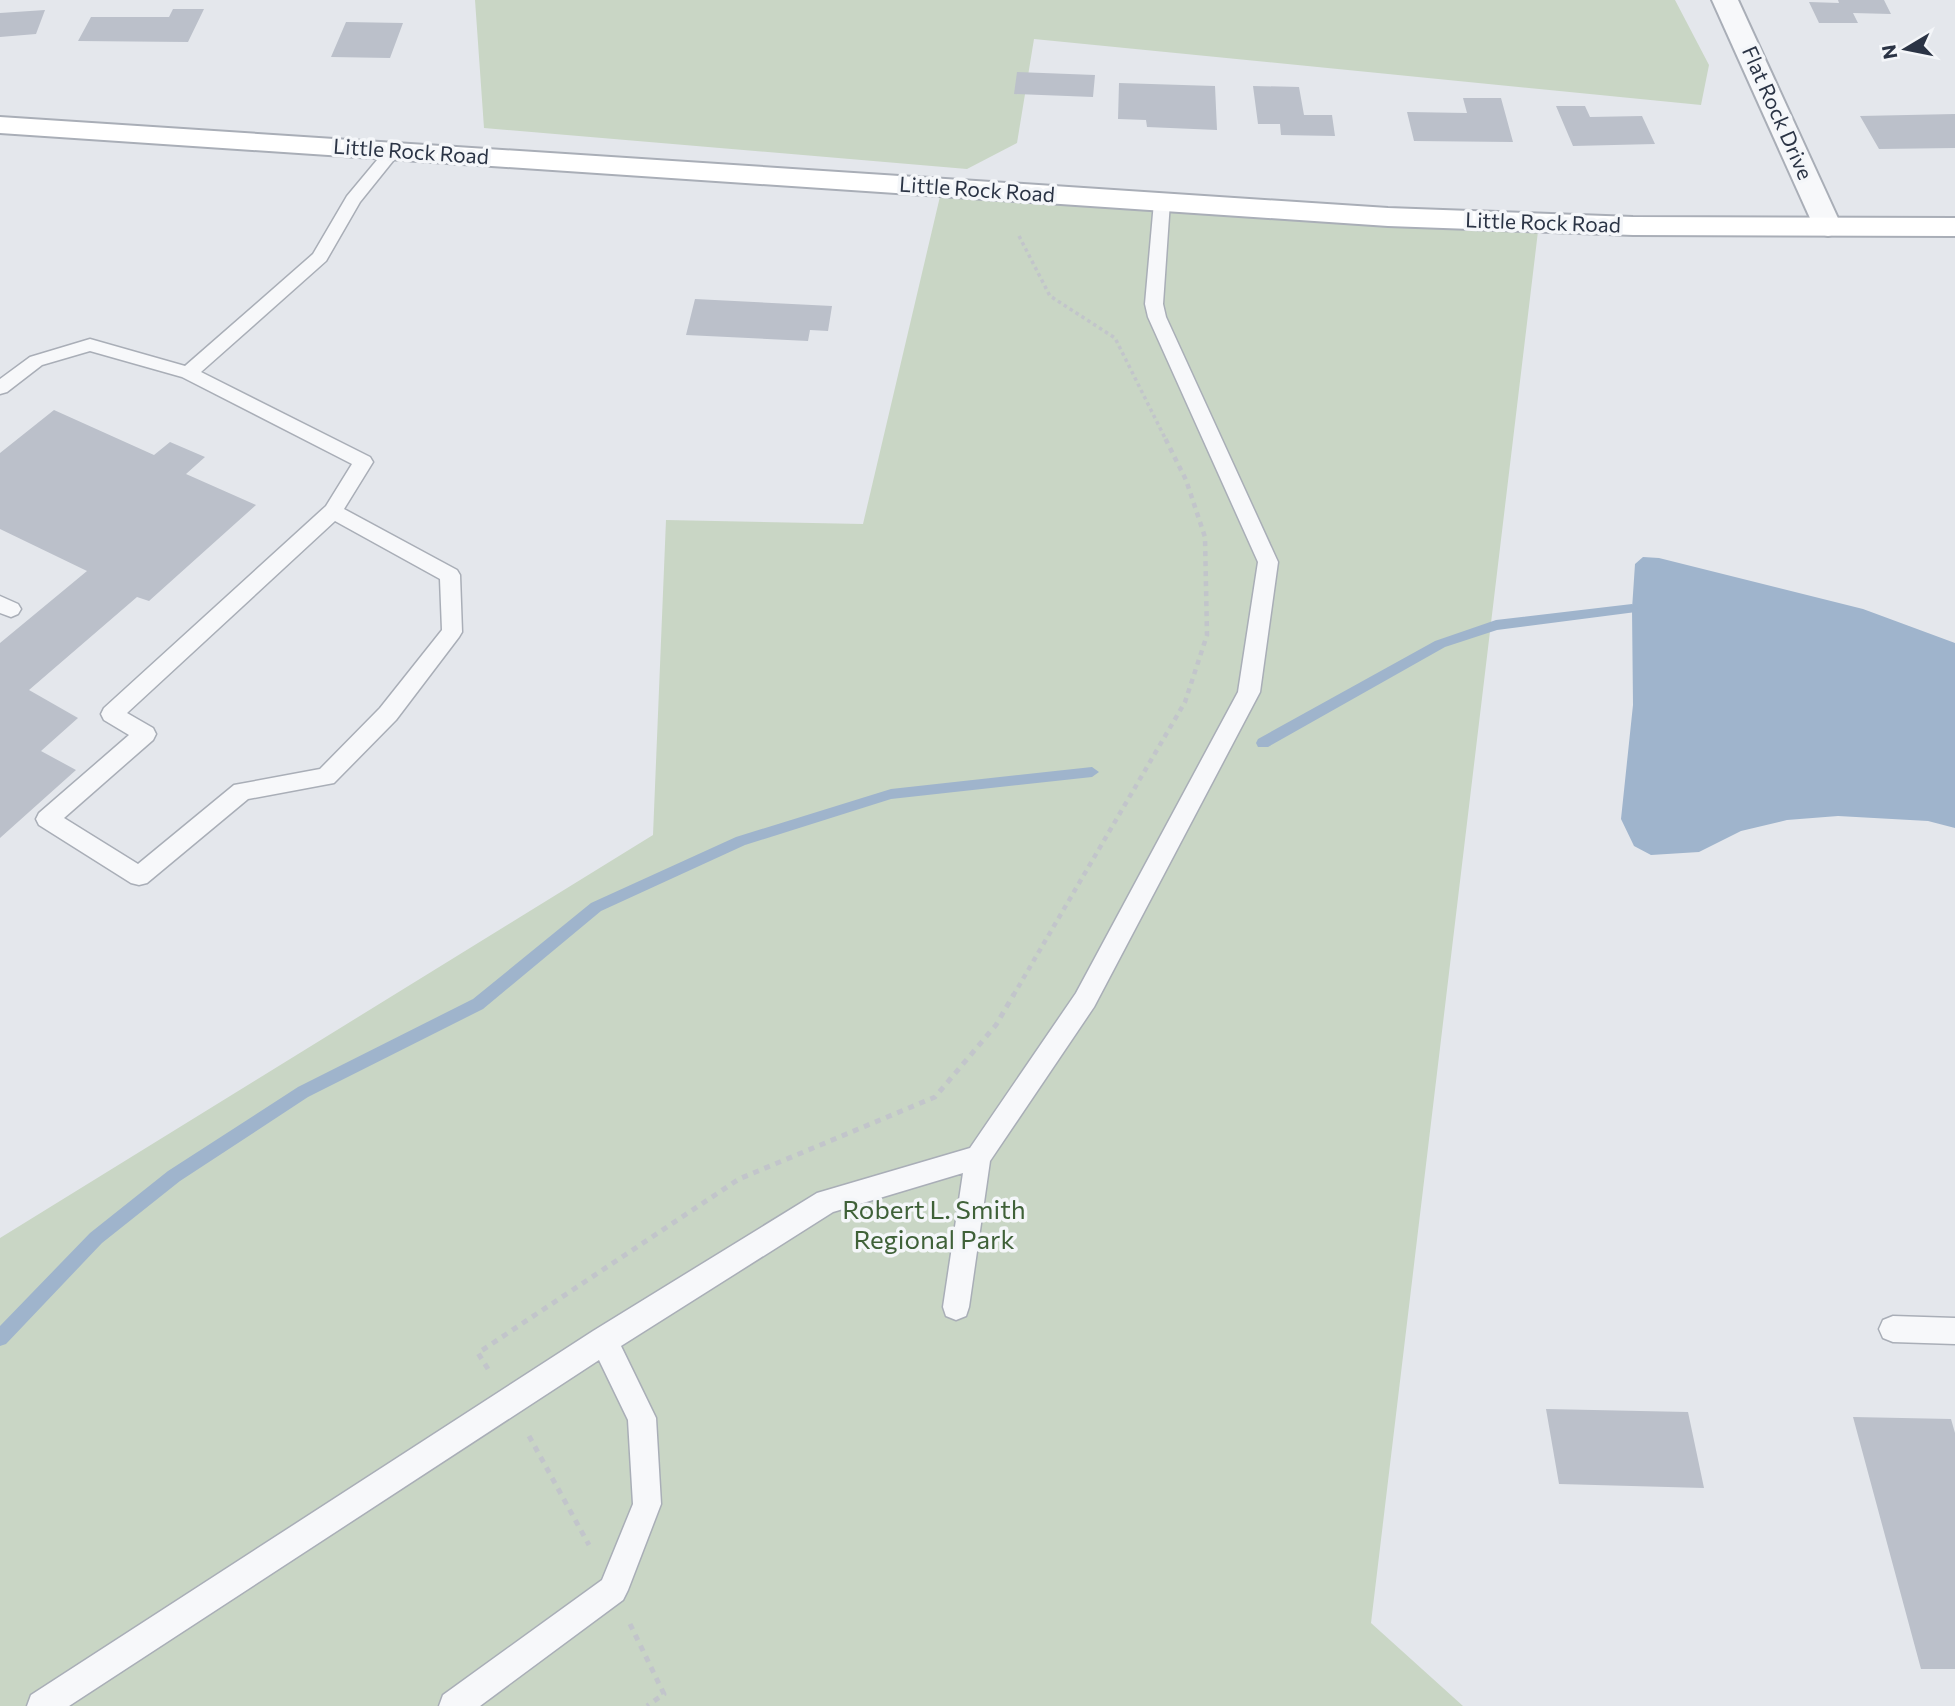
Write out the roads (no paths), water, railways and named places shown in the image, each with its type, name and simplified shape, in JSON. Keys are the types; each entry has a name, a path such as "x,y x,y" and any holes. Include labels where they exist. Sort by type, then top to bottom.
{"main road":[{"name":"Little Rock Road","path":"0,125 1388,217 1539,223 1955,228"}],"street":[{"name":"Flat Rock Drive","path":"1725,0 1828,227"}],"lane":[{"path":"188,373 320,257 353,200 393,151"},
{"path":"956,1307 978,1157 1085,1000 1249,692 1268,562 1157,317 1154,304 1162,202"},
{"path":"0,388 36,361 90,345 188,373 363,462 333,511 112,714 145,734 47,819 139,876 242,792 326,777 388,714 452,632 450,575 333,511"},
{"path":"42,1706 603,1340 827,1202 978,1157"},
{"path":"1893,1329 1955,1331"},
{"path":"454,1706 613,1590 648,1504 642,1419 603,1340"}],"water":[{"path":"1643,557 1659,558 1863,609 1955,643 1955,828 1928,821 1838,816 1787,820 1741,831 1699,852 1651,855 1634,846 1621,819 1633,705 1632,609 1635,564"}],"waterway":[{"path":"1263,743 1440,644 1496,625 1632,609"},
{"path":"0,1338 96,1238 174,1176 303,1092 478,1004 596,907 741,841 891,794 1092,772"}],"park label":[{"name":"Robert L. Smith Regional Park","path":"934,1225"}]}
